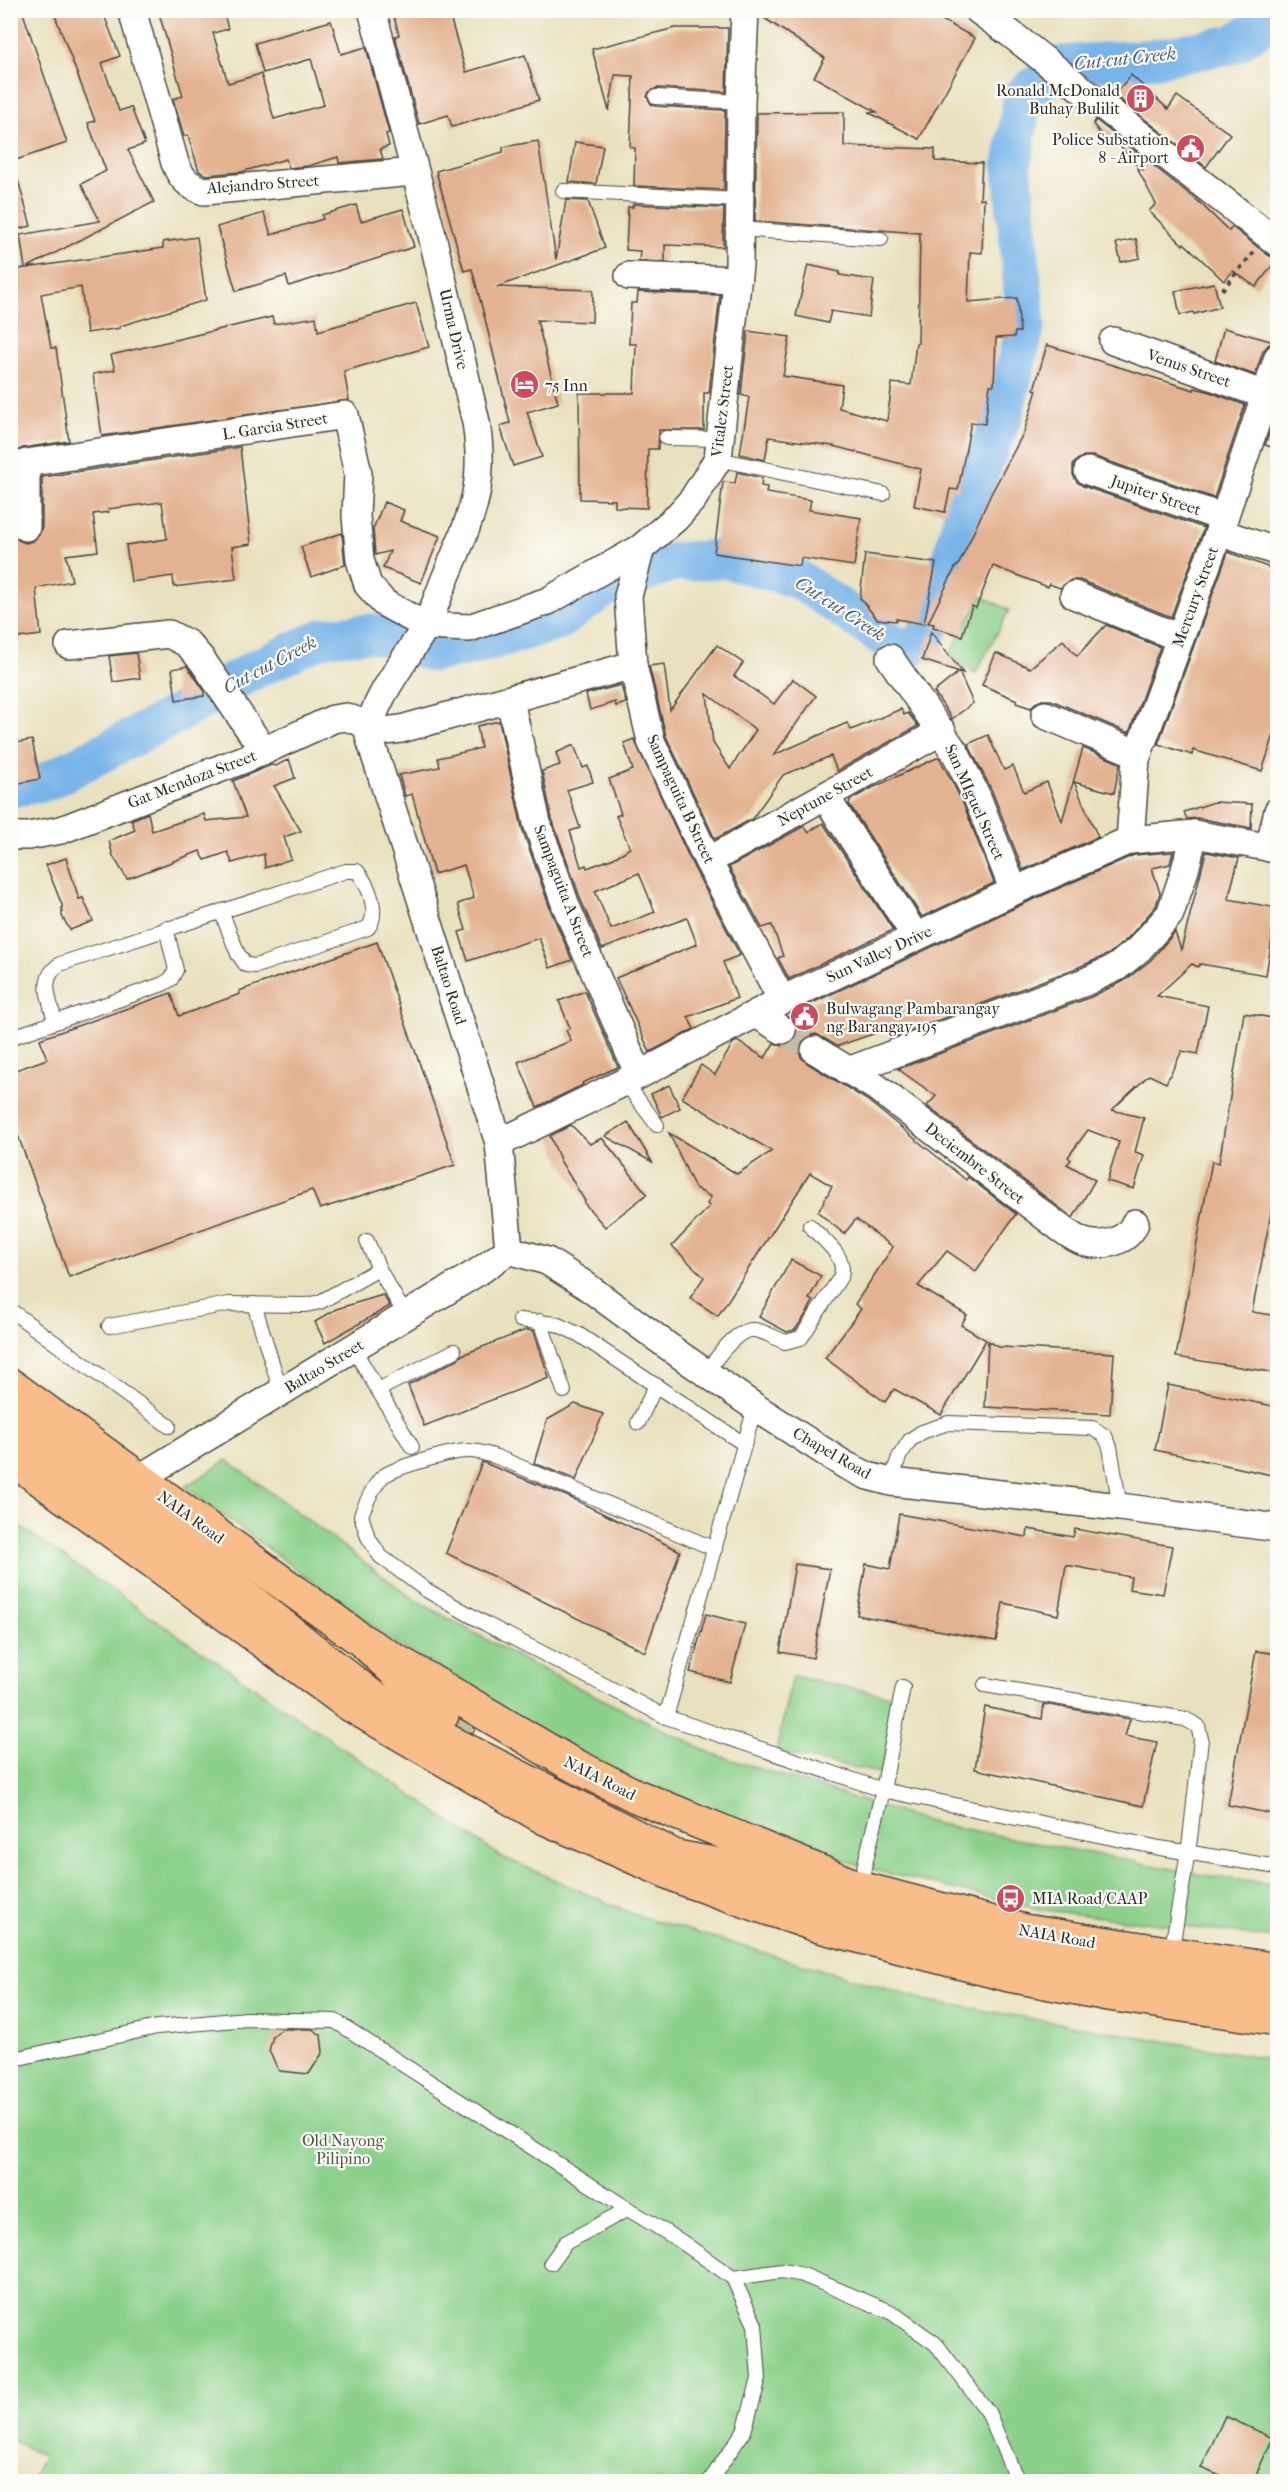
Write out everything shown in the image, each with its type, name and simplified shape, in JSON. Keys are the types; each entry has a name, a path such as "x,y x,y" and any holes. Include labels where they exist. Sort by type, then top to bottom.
{"main road":[{"name":"NAIA Road","path":"10,1385 364,1642 568,1762 636,1796 860,1888 1023,1931 1278,1970"},
{"path":"10,1407 34,1439 166,1534 367,1693 438,1736 676,1857 752,1871 992,1944 1159,1974 1278,1990"},
{"path":"10,1457 349,1704 544,1818 686,1880 816,1925 1020,1977 1108,1994 1278,2019"},
{"path":"364,1642 442,1715"},
{"path":"474,1732 626,1812 752,1871"}],"street":[{"name":"Alejandro Street","path":"132,10 175,163 186,182 194,188 204,190 414,172"},
{"name":"Urma Drive","path":"369,725 375,709 415,642 477,498 480,448 476,422 431,231 372,10"},
{"name":"Vitalez Street","path":"415,642 469,628 634,572 693,500 719,449 737,280 745,10"},
{"path":"978,10 1273,239"},
{"path":"629,276 737,280"},
{"name":"Venus Street","path":"1113,342 1264,395"},
{"name":"Mercury Street","path":"1130,840 1138,754 1221,525 1278,357"},
{"name":"L. Garcia Street","path":"26,527 26,463 345,415 358,473 356,516 360,560 368,585 415,642"},
{"name":"Jupiter Street","path":"1088,471 1221,525 1278,552"},
{"name":"Sampaguita B Street","path":"634,572 633,665 651,741 708,861 782,1000"},
{"path":"1074,595 1180,638"},
{"path":"69,645 169,634 188,644 225,692 264,751"},
{"name":"San MIguel Street","path":"890,658 942,731 977,797 1014,891"},
{"path":"369,725 385,731 401,729 633,665"},
{"name":"Sampaguita A Street","path":"510,700 537,823 566,906 632,1078"},
{"path":"1045,715 1138,754"},
{"name":"Gat Mendoza Street","path":"10,836 28,836 61,830 264,751 333,718 346,717 369,725"},
{"name":"Baltao Road","path":"369,725 372,746 499,1143 509,1250"},
{"name":"Neptune Street","path":"708,861 942,731"},
{"path":"825,796 916,937"},
{"path":"1273,848 1278,811"},
{"path":"848,1071 1117,968 1139,949 1170,914 1194,834"},
{"name":"Sun Valley Drive","path":"499,1143 632,1078 782,1000 1014,891 1130,840 1194,834 1273,848"},
{"path":"756,1014 782,1030"},
{"name":"Deciembre Street","path":"815,1050 876,1087 1054,1224 1087,1243 1110,1243 1126,1236 1133,1230 1135,1223"},
{"name":"Baltao Street","path":"138,1479 481,1270 509,1250"},
{"name":"Chapel Road","path":"509,1250 547,1261 585,1285 755,1407 845,1465 867,1476 891,1482 1278,1527"}],"lane":[{"path":"656,98 741,102"},
{"path":"562,191 739,200"},
{"path":"739,229 881,239"},
{"path":"666,438 719,449 883,494"},
{"path":"55,1022 46,981 51,970 60,964 166,928 346,871 357,871 364,879 374,912 373,921 368,928 256,966 246,965 238,954 221,911"},
{"path":"10,1038 163,984 171,979 176,970 166,928"},
{"path":"632,1078 657,1125"},
{"path":"706,1373 720,1354 742,1332 756,1330 784,1342 801,1338 844,1268 839,1257 810,1226"},
{"path":"367,1241 379,1269 406,1316"},
{"path":"110,1326 229,1304 306,1305 320,1302 379,1269"},
{"path":"254,1304 281,1392"},
{"path":"10,1310 169,1426"},
{"path":"520,1320 556,1323 578,1334 744,1444"},
{"path":"540,1321 564,1391"},
{"path":"353,1348 412,1447"},
{"path":"378,1390 454,1351"},
{"path":"638,1423 656,1385"},
{"path":"666,1717 755,1407"},
{"path":"891,1482 899,1457 910,1440 922,1432 948,1423 1092,1428 1105,1436 1110,1447 1120,1507"},
{"path":"714,1549 497,1457 471,1450 423,1461 382,1477 361,1515 368,1537 380,1556 426,1590 486,1624 666,1717 883,1790 1161,1848 1278,1867"},
{"path":"986,1684 1185,1719 1198,1726 1201,1739 1188,1851 1171,1954"},
{"path":"860,1888 883,1790 903,1687"},
{"path":"10,2060 157,2027 247,2019 335,2021 628,2210 682,2242 733,2278 755,2325 759,2379 744,2431 709,2481"},
{"path":"551,2263 565,2243 628,2210"},
{"path":"733,2278 782,2271 803,2275 891,2312 936,2344 988,2412 1013,2471 1020,2481"}],"path":[{"path":"1222,290 1273,239"}],"green space":[{"path":"981,596 1009,610 976,673 948,659"},
{"path":"227,1460 415,1600 523,1660 713,1754 933,1823 1214,1877 1277,1885 1277,1938 1042,1910 878,1871 786,1842 643,1784 537,1729 393,1641 185,1487"},
{"name":"Old Nayong Pilipino","path":"10,1520 500,1856 633,1914 928,2001 1277,2060 1277,2481 31,2481 44,2456 10,2439"},
{"path":"792,1676 896,1697 881,1773 776,1752"}],"building":[{"path":"10,10 22,10 67,143 10,162"},
{"path":"53,10 102,10 120,56 102,63 119,111 131,107 145,144 128,150 154,202 26,268 163,248 163,242 197,237 206,300 120,326 120,328 87,333 81,287 41,294 51,348 56,348 69,441 23,448 16,451 10,462 10,363 13,363 12,353 16,353 10,323 10,303 17,301 12,270 25,268 20,235 100,221 81,184 106,171 88,123 95,121"},
{"path":"158,10 223,10 228,29 213,33 228,83 261,74 274,119 324,105 311,59 263,73 255,43 331,21 341,54 366,47 389,133 386,134 389,146 380,149 383,159 339,163 338,157 308,166 289,168 286,159 241,172 206,175 199,171 188,135 184,136 173,99 183,96"},
{"path":"392,10 448,10 466,72 525,55 539,100 452,127 448,115 419,124 395,36 399,35"},
{"path":"761,10 924,10 975,38 919,139 868,112 877,112 814,77 825,58 761,16"},
{"path":"675,28 728,28 726,92 657,88 649,92 647,97 655,106 725,110 724,190 634,186 635,148 630,147 633,76 615,75 609,111 592,49"},
{"path":"1131,75 1168,109 1177,96 1230,134 1206,167 1114,95"},
{"path":"844,112 844,146 935,149 935,161 982,163 980,199 984,199 982,253 970,252 968,302 1017,298 1020,332 1015,332 1014,337 996,338 994,385 990,385 985,424 971,422 958,490 950,489 945,512 914,506 921,469 833,446 769,437 765,460 740,454 749,397 741,395 748,331 790,337 783,376 842,385 839,408 887,421 892,383 911,385 916,343 918,343 920,233 755,221 757,113"},
{"path":"1096,120 1198,201 1229,231 1232,227 1268,255 1277,259 1256,287 1233,271 1224,281 1149,211 1156,204 1137,168 1144,170 1134,163 1117,142 1110,147 1093,124"},
{"path":"538,141 556,260 566,200 588,201 605,248 497,287 593,290 592,322 537,320 558,403 527,412 542,457 513,466 500,426 510,423 472,269 464,271 436,171 503,152 503,147"},
{"path":"575,142 603,146 596,184 569,182"},
{"path":"10,173 16,173 31,226 10,231"},
{"path":"633,204 724,208 723,247 665,245 665,262 639,261 640,251 626,250 628,207 633,207"},
{"path":"356,205 361,221 403,209 414,247 289,286 286,276 236,291 217,227 264,213 271,235 323,219 322,215"},
{"path":"1136,239 1140,258 1121,262 1116,243"},
{"path":"808,265 840,272 839,275 874,280 869,317 831,311 828,323 796,316"},
{"path":"1214,283 1220,307 1180,315 1175,291"},
{"path":"638,292 720,295 709,393 704,393 704,430 659,430 658,449 648,449 647,508 615,507 615,500 580,499 579,393 634,393 636,344 629,344 631,303 637,303"},
{"path":"416,303 429,347 344,371 349,400 102,436 93,374 115,370 111,355 272,317 274,324 316,317 318,331"},
{"path":"1224,328 1274,342 1263,351 1255,375 1215,361"},
{"path":"1047,345 1194,390 1195,388 1207,391 1245,405 1214,498 1093,456 1084,456 1073,465 1073,475 1083,486 1204,528 1171,617 1080,580 1071,580 1060,588 1049,584 1048,587 993,566 976,608 972,606 962,636 933,627 934,624 928,623 1024,432 1037,390 1034,389"},
{"path":"1278,408 1278,449 1265,445"},
{"path":"240,447 251,544 232,547 236,579 174,587 173,576 131,582 126,545 167,539 162,502 108,509 109,512 93,514 98,551 66,555 72,581 36,588 41,635 10,639 10,528 18,540 25,543 33,541 39,535 42,527 42,477"},
{"path":"737,472 762,478 761,486 767,487 766,493 811,500 809,510 861,518 854,566 801,558 800,566 714,553 723,482 735,483"},
{"path":"384,502 404,510 400,521 440,536 421,583 383,568 390,551 375,555 373,529"},
{"path":"342,533 345,565 311,577 301,547"},
{"path":"1228,552 1278,571 1278,723 1262,771 1193,750 1192,755 1158,744"},
{"path":"865,554 936,563 924,624 896,619 896,621 877,619 860,598"},
{"path":"1106,625 1160,647 1129,733 1051,700 1042,700 1031,708 1016,703 1017,700 982,685 996,653 1030,668 1063,640 1077,656"},
{"path":"931,632 963,673 922,660"},
{"path":"717,645 743,663 734,676 774,704 793,679 816,696 774,755 847,723 851,730 901,709 904,715 908,713 918,726 837,771 831,756 783,775 752,819 715,839 666,736 649,666 664,664 670,710","holes":["707,694 756,730 730,769 713,743"]},
{"path":"136,653 140,678 113,682 109,656"},
{"path":"187,666 204,690 204,696 176,700 172,669"},
{"path":"959,672 973,703 952,719 934,692"},
{"path":"621,685 626,703 616,706 615,702 590,710 586,694"},
{"path":"499,721 522,828 551,911 572,960 550,968 539,938 468,961 459,932 466,930 458,904 474,898 464,865 434,874 412,794 405,796 399,775 440,767 438,758 481,748 477,726"},
{"path":"988,735 1004,770 1013,766 1024,792 1047,782 1062,821 1083,748 1120,763 1114,793 1074,782 1098,837 1023,870 992,791 968,744"},
{"path":"634,739 694,868 740,955 723,962 737,998 688,1017 694,1029 650,1052 616,978 697,944 687,918 602,949 581,900 552,819 542,771 560,765 556,753 574,745 583,768 588,766 593,782 567,790 580,828 570,831 581,867 586,865 587,868 614,858 630,848 616,816 621,814 609,779 633,770 624,743","holes":["639,873 655,912 611,929 595,891"]},
{"path":"32,740 40,779 10,785 10,744"},
{"path":"939,757 963,803 994,883 922,917 849,804 850,800 874,787"},
{"path":"289,759 295,778 274,786 301,831 284,837 291,859 265,868 264,854 232,863 228,852 205,860 200,851 127,879 113,856 109,841 135,830 131,820 148,813 152,831 204,814 206,821 246,817 233,781"},
{"path":"1214,802 1252,804 1251,828 1197,818 1187,819 1184,812"},
{"path":"823,823 893,930 789,979 778,958 783,956 772,925 762,928 729,867 804,826 808,832"},
{"path":"1173,852 1170,864 1152,868 1160,893 1156,906 1128,938 1109,954 891,1038 887,1029 838,1046 816,1034 808,1036 801,1042 799,1050 801,1057 807,1063 867,1100 966,1180 968,1177 1016,1214 976,1271 947,1251 918,1286 967,1315 961,1325 986,1340 941,1415 894,1389 885,1402 825,1358 861,1309 855,1304 893,1247 856,1219 844,1234 818,1212 832,1186 810,1173 718,1316 690,1298 704,1277 672,1246 710,1206 707,1204 711,1197 695,1188 669,1133 737,1174 772,1151 682,1098 701,1065 715,1075 733,1043 737,1041 765,1058 774,1043 782,1046 795,1039 798,1030 796,1022 790,1017 793,1012 1021,905 1134,855"},
{"path":"1206,852 1239,858 1228,899 1277,908 1266,975 1200,964 1198,967 1192,964 1157,996 1208,1006 1198,1054 1182,1051 1166,1083 1149,1075 1112,1110 1144,1118 1135,1152 1144,1155 1134,1189 1107,1181 1119,1142 1088,1130 1068,1157 1071,1160 1067,1164 1095,1180 1073,1218 927,1106 936,1096 898,1069 1091,997 1124,981 1151,960 1175,932 1181,950"},
{"path":"66,858 79,899 83,898 93,921 70,930 62,916 62,905 46,865"},
{"path":"377,942 455,1165 320,1209 312,1190 69,1277 10,1113 10,1072 47,1059 40,1039 171,993 179,1016 240,994 239,991"},
{"path":"585,991 618,1067 537,1107 518,1062 571,1041 566,1030 570,1028 559,1001"},
{"path":"1244,1013 1278,1019 1278,1177 1252,1312 1278,1316 1278,1373 1176,1357 1212,1161 1219,1163"},
{"path":"669,1085 680,1108 662,1117 651,1094"},
{"path":"628,1122 652,1162 605,1136"},
{"path":"571,1125 590,1144 602,1138 647,1194 605,1227 584,1203 585,1201 561,1162 550,1136"},
{"path":"791,1260 821,1276 809,1299 813,1301 807,1313 795,1330 787,1332 759,1317"},
{"path":"383,1295 390,1306 325,1343 315,1322 336,1309"},
{"path":"526,1330 534,1331 549,1378 424,1426 408,1385 462,1355"},
{"path":"988,1341 999,1347 1114,1353 1110,1414 985,1407"},
{"path":"1168,1385 1278,1407 1278,1447 1272,1475 1155,1450"},
{"path":"575,1404 603,1414 576,1480 534,1463 547,1420"},
{"path":"482,1462 569,1497 680,1551 645,1652 446,1553"},
{"path":"899,1514 1027,1537 1028,1529 1073,1537 1075,1529 1172,1546 1163,1594 1129,1589 1131,1577 1066,1565 1058,1615 1003,1603 996,1641 857,1615 866,1564 890,1569"},
{"path":"795,1564 830,1569 813,1658 780,1652"},
{"path":"706,1614 745,1624 730,1682 690,1672"},
{"path":"1256,1651 1278,1654 1278,1815 1228,1805"},
{"path":"1044,1704 1130,1719 1125,1736 1157,1742 1143,1806 975,1769 985,1707 1042,1719"},
{"path":"460,1720 475,1729 473,1733 457,1725"},
{"path":"282,2029 312,2029 321,2035 323,2052 309,2074 279,2071 269,2051 273,2036"},
{"path":"1225,2416 1273,2438 1253,2481 1232,2481 1201,2468"}],"waterway":[{"name":"Cut-cut Creek","path":"10,788 48,781 181,712 254,670 324,637 372,633 433,653 475,645 556,622 608,586 673,562 725,559 798,579 899,648 921,644 937,612 965,507 1003,417 1026,324 1012,166 1023,95 1062,65 1157,58 1234,44 1278,15"}],"tunnel":[{"path":"782,1030 815,1050"},
{"path":"442,1715 474,1732"}],"place":[{"name":"Ronald McDonald Buhay Bulilit","path":"1141,99"},
{"name":"Police Substation 8 - Airport","path":"1190,148"},
{"name":"75 Inn","path":"524,385"},
{"name":"Bulwagang Pambarangay ng Barangay 195","path":"805,1017"},
{"name":"MIA Road/CAAP","path":"1011,1898"}]}
